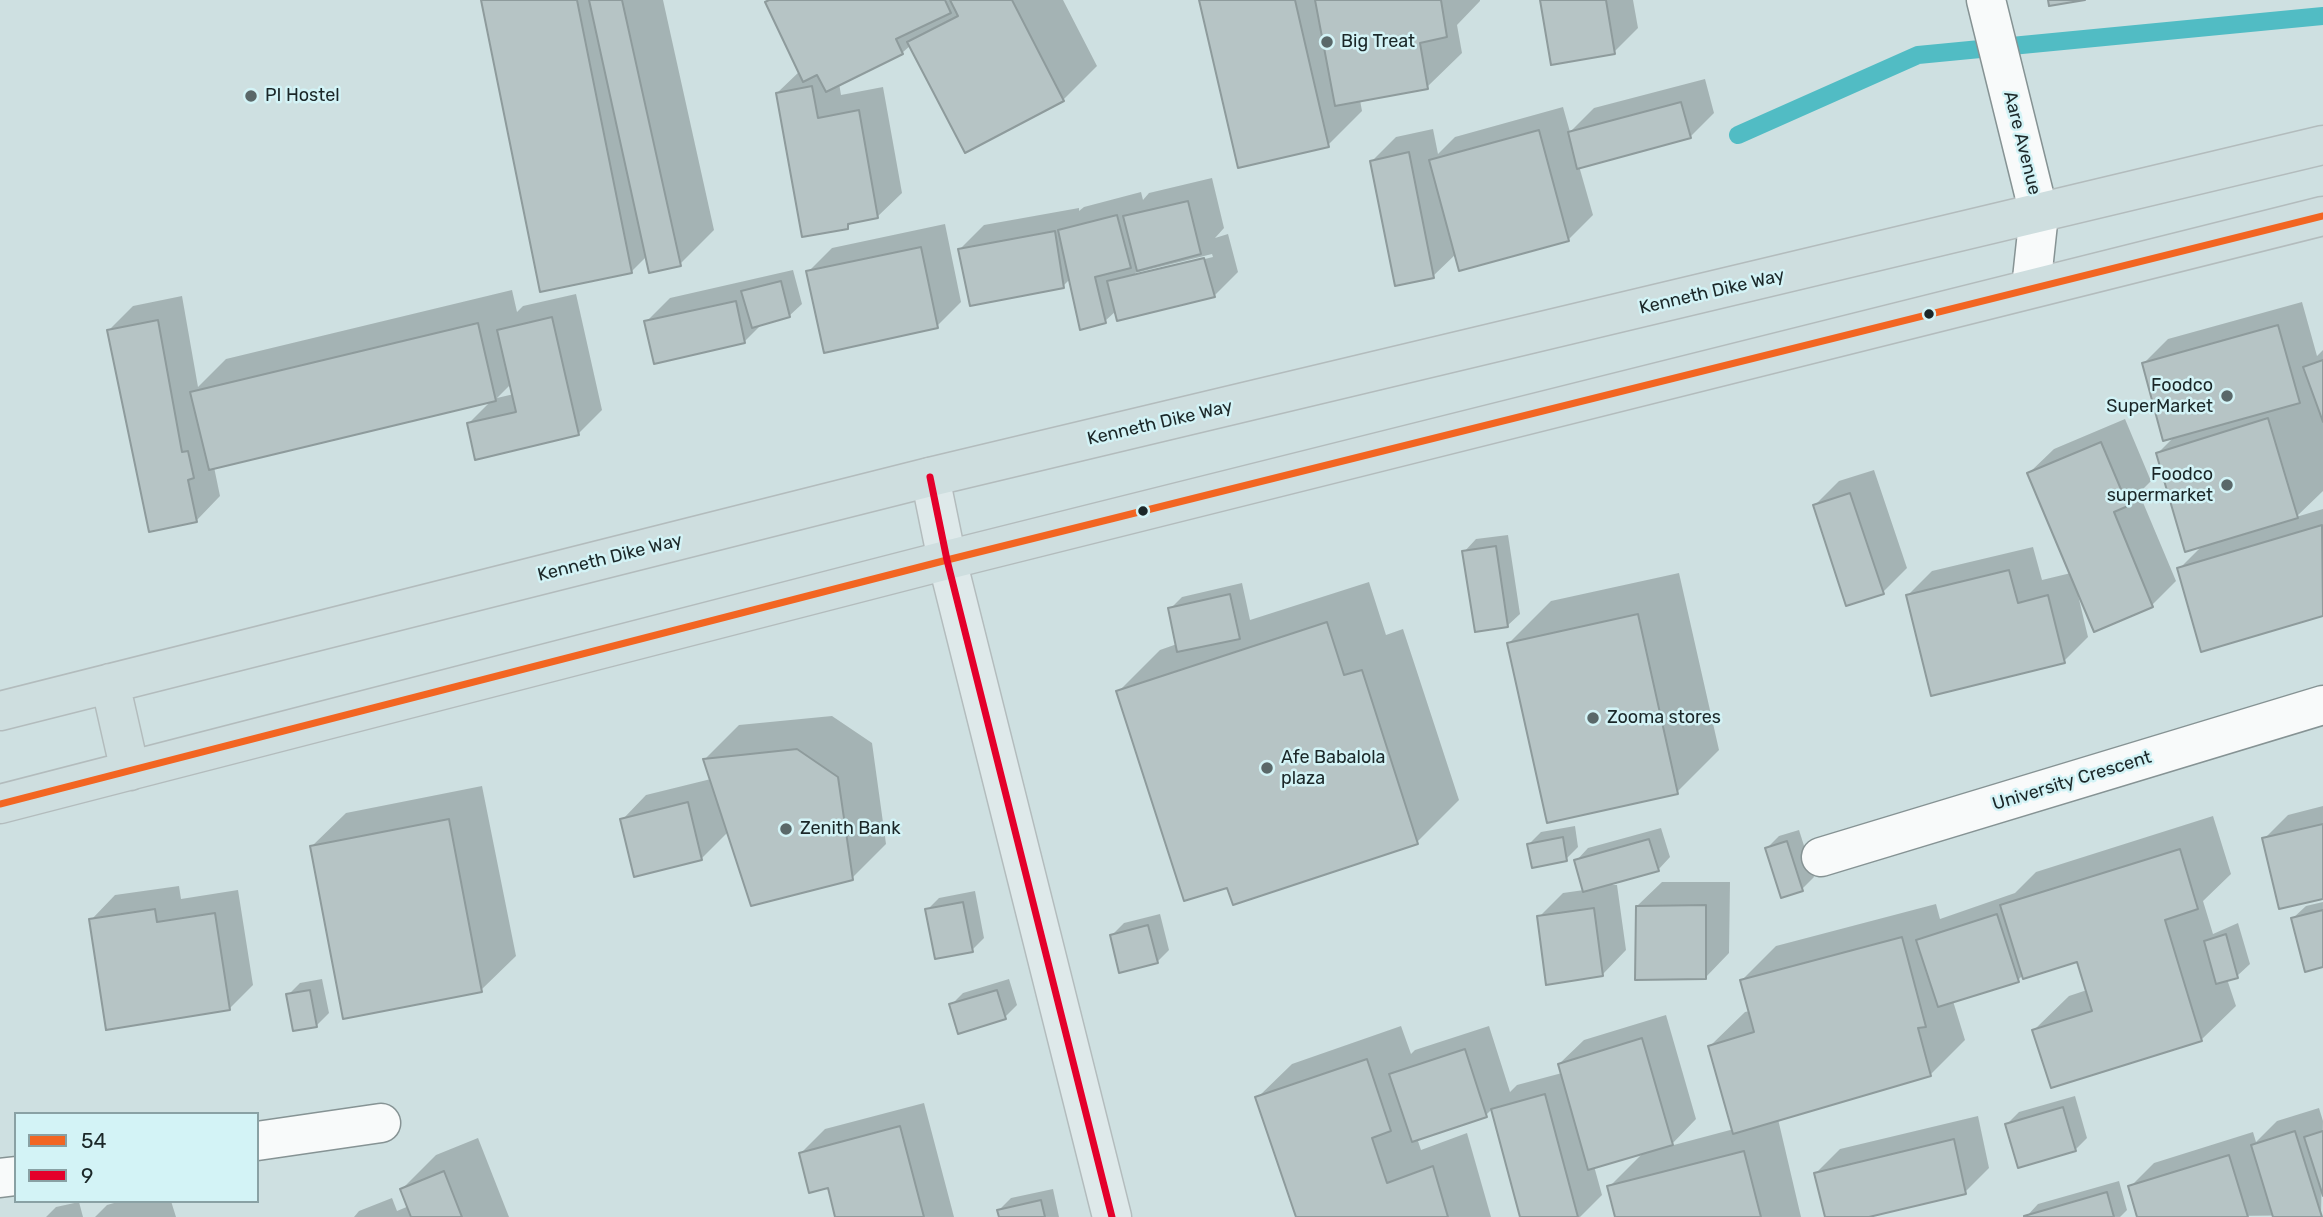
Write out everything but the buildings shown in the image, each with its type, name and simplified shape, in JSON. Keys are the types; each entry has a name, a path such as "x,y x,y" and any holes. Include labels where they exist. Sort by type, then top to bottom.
{"highway":[{"name":"Kenneth Dike Way","path":"0,711 930,477 2323,145"},
{"path":"0,804 947,560 2323,216"},
{"path":"110,683 130,771"}],"main road":[{"path":"930,477 947,560 1112,1217"}],"street":[{"name":"Aare Avenue","path":"1986,0 2039,214 2031,288"},
{"name":"University Crescent","path":"1821,857 2323,705"},
{"path":"259,1141 381,1123"}],"waterway":[{"path":"1738,135 1918,55 2323,16"}],"transit line":[{"name":"54","path":"0,804 947,560 2323,216"},
{"name":"9","path":"930,477 947,560 1112,1217"}],"place":[{"name":"Big Treat","path":"1327,42"},
{"name":"PI Hostel","path":"251,96"},
{"name":"Foodco SuperMarket","path":"2227,396"},
{"name":"Foodco supermarket","path":"2227,485"},
{"name":"Zooma stores","path":"1593,718"},
{"name":"Afe Babalola plaza","path":"1267,768"},
{"name":"Zenith Bank","path":"786,829"}]}
